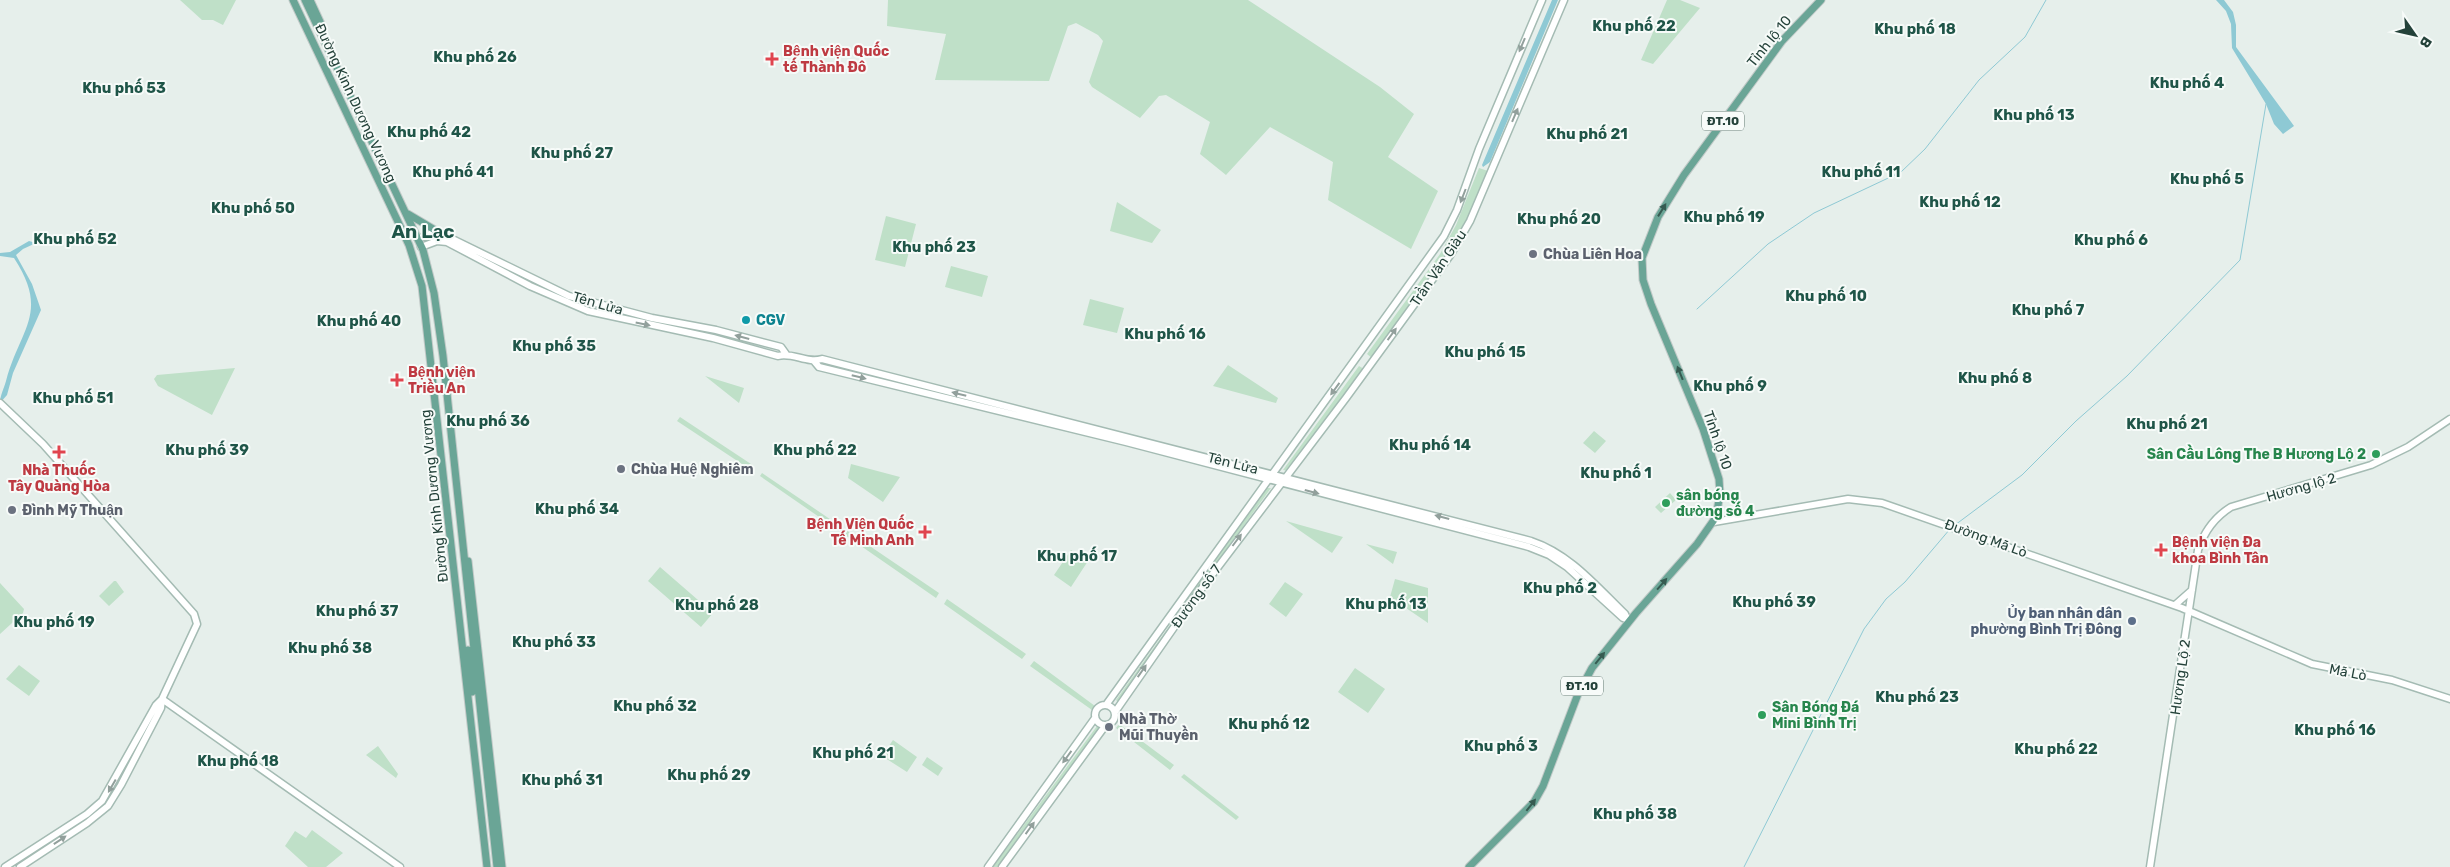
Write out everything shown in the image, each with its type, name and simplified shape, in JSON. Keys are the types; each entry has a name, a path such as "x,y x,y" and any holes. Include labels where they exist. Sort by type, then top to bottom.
{"main road":[{"name":"Đường Kinh Dương Vương","path":"293,0 390,191 415,246 424,255 434,294 445,469 455,507"},
{"name":"Đường Kinh Dương Vương","path":"298,0 390,191 406,213 415,246 438,356 446,379 454,457 455,507 462,571 478,663 487,867"},
{"name":"Đường Kinh Dương Vương","path":"305,0 376,138 386,163 385,181"},
{"name":"Đường Kinh Dương Vương","path":"310,0 336,58"},
{"name":"Trần Văn Giàu","path":"1267,480 1351,366 1450,226 1481,144 1542,0"},
{"name":"Tỉnh lộ 10","path":"1469,867 1536,798 1582,685 1592,668 1628,619 1714,522 1720,494 1719,483 1703,429 1643,280 1642,258 1658,217 1684,175 1782,41 1821,0"},
{"name":"Trần Văn Giàu","path":"1280,484 1451,254 1470,221 1560,1"},
{"path":"406,213 440,233"},
{"path":"415,246 432,233 440,233"},
{"name":"Tên Lửa","path":"440,233 569,296 652,318 716,330 780,348 786,354"},
{"name":"Tên Lửa","path":"415,246 436,241 447,242 530,286 588,311 721,340 778,356 786,354 814,361 822,359 1286,476 1489,532"},
{"path":"1363,349 1362,354 1365,360 1369,361 1374,358"},
{"name":"Tên Lửa","path":"814,361 819,367 1126,442 1280,484 1531,540 1559,554 1618,607 1628,619"},
{"path":"1351,366 1360,366 1363,374"},
{"path":"0,404 8,410 113,521 194,614 197,624 162,699 157,716 108,806 87,823 20,867"},
{"name":"Hương lộ 2","path":"2238,504 2363,468 2408,447 2450,418"},
{"path":"1282,460 1285,467 1294,466"},
{"name":"Đường số 7","path":"1106,705 1267,480"},
{"path":"1719,483 1728,490"},
{"name":"Đường số 7","path":"1115,712 1193,600 1280,484"},
{"path":"1259,492 1266,491 1269,497"},
{"name":"Đường Mã Lò","path":"1714,522 1848,499 1883,504 1948,524 2189,610 2249,636"},
{"name":"Hương Lộ 2","path":"2150,867 2198,550 2203,538 2219,517 2238,504"},
{"name":"Đường Kinh Dương Vương","path":"462,571 463,630 476,744 483,760 497,851 502,867"},
{"path":"2175,605 2192,590"},
{"name":"Mã Lò","path":"2249,636 2312,664 2392,680 2450,699"},
{"path":"6,867 87,814 102,801 156,705 162,699"},
{"path":"162,699 400,867"},
{"path":"988,867 1095,718 1097,709 1106,705 1115,712 1114,721 1104,726 1002,867"},
{"path":"1095,718 1104,726"},
{"name":"Đường Kinh Dương Vương","path":"483,760 491,867"},
{"name":"Đường Kinh Dương Vương","path":"497,851 497,867"}],"green space":[{"path":"180,0 236,0 223,25 213,20 202,20"},
{"path":"888,0 1248,0 1380,87 1414,114 1388,157 1438,191 1411,249 1328,200 1333,162 1270,127 1226,175 1200,154 1210,122 1166,95 1159,96 1140,118 1092,87 1089,82 1103,41 1098,35 1076,23 1068,26 1049,81 935,80 946,34 887,26"},
{"path":"1667,0 1680,0 1700,8 1653,64 1641,60"},
{"path":"1479,168 1488,171 1473,208 1448,255 1372,358 1367,354 1440,254 1456,225"},
{"path":"1117,202 1161,230 1152,243 1110,231"},
{"path":"886,216 916,224 905,267 875,260"},
{"path":"951,266 988,276 982,297 945,287"},
{"path":"1090,299 1124,308 1117,333 1083,325"},
{"path":"1228,365 1278,398 1276,403 1213,386"},
{"path":"1359,366 1364,369 1289,471 1283,470"},
{"path":"235,368 212,415 158,386 154,379 157,375"},
{"path":"705,376 744,388 739,403"},
{"path":"680,417 754,466 751,470 677,421"},
{"path":"1594,431 1606,441 1595,453 1583,443"},
{"path":"851,464 900,477 883,502 848,478"},
{"path":"762,473 939,593 936,598 760,476"},
{"path":"1267,488 1271,488 1189,601 1185,599"},
{"name":"sân bóng đường số 4","path":"1670,493 1676,500 1661,513 1655,507"},
{"path":"1286,521 1343,537 1332,553"},
{"path":"1366,544 1397,552 1393,564"},
{"path":"1071,550 1088,561 1071,587 1054,575"},
{"path":"660,567 713,613 701,627 648,581"},
{"path":"1395,579 1428,588 1428,623 1390,597"},
{"path":"114,581 124,592 109,606 99,596"},
{"path":"1285,582 1303,594 1286,617 1269,604"},
{"path":"0,583 24,609 23,613 0,634"},
{"path":"947,599 1026,654 1022,659 944,604"},
{"path":"1183,607 1186,609 1119,703 1116,700"},
{"path":"1034,661 1095,706 1092,710 1030,666"},
{"path":"19,665 40,681 29,696 6,679"},
{"path":"1355,668 1385,689 1368,713 1338,692"},
{"path":"1119,724 1174,765 1170,770 1116,728"},
{"path":"1097,726 1101,728 999,867 993,867"},
{"path":"893,740 917,757 907,772 882,756"},
{"path":"378,746 398,774 396,778 366,755"},
{"path":"927,757 943,768 938,776 922,765"},
{"path":"1184,774 1239,817 1236,820 1181,777"},
{"path":"312,830 343,853 326,867 308,867 285,846 295,831 306,838"}],"water":[{"path":"1552,0 1558,0 1490,162 1483,167 1482,165"},
{"path":"2216,0 2224,0 2233,12 2236,25 2236,47 2294,126 2283,134 2274,124 2266,104 2232,48 2231,24 2226,11"},
{"path":"29,241 36,243 23,249 16,255 32,284 41,310 13,373 7,395 0,403 12,363 29,320 31,307 30,293 25,277 14,258 0,256 0,253 10,252"}],"waterway":[{"path":"1697,309 1768,244 1814,213 1901,172 1925,149 1979,80 2025,37 2046,0"},
{"path":"1955,525 2022,475 2076,421 2127,376 2240,260 2266,104"},
{"path":"1744,867 1864,629 1886,599 1905,582 1950,529"}],"place":[{"name":"Bệnh viện Quốc tế Thành Đô","path":"772,59"},
{"name":"Chùa Liên Hoa","path":"1533,254"},
{"name":"CGV","path":"746,320"},
{"name":"Bệnh viện Triều An","path":"397,380"},
{"name":"Nhà Thuốc Tây Quàng Hòa","path":"59,452"},
{"name":"Sân Cầu Lông The B Hương Lộ 2","path":"2376,454"},
{"name":"Chùa Huệ Nghiêm","path":"621,469"},
{"name":"sân bóng đường số 4","path":"1666,503"},
{"name":"Đình Mỹ Thuận","path":"12,510"},
{"name":"Bệnh Viện Quốc Tế Minh Anh","path":"925,532"},
{"name":"Bệnh viện Đa khoa Bình Tân","path":"2161,550"},
{"name":"Ủy ban nhân dân phường Bình Trị Đông","path":"2132,621"},
{"name":"Sân Bóng Đá Mini Bình Trị","path":"1762,715"},
{"name":"Nhà Thờ Mũi Thuyền","path":"1109,727"}],"district":[{"name":"Khu phố 22","path":"1634,26"},
{"name":"Khu phố 18","path":"1915,29"},
{"name":"Khu phố 26","path":"475,57"},
{"name":"Khu phố 4","path":"2187,83"},
{"name":"Khu phố 53","path":"124,88"},
{"name":"Khu phố 13","path":"2034,115"},
{"name":"Khu phố 42","path":"429,132"},
{"name":"Khu phố 21","path":"1587,134"},
{"name":"Khu phố 27","path":"572,153"},
{"name":"Khu phố 41","path":"453,172"},
{"name":"Khu phố 11","path":"1861,172"},
{"name":"Khu phố 5","path":"2207,179"},
{"name":"Khu phố 12","path":"1960,202"},
{"name":"Khu phố 50","path":"253,208"},
{"name":"Khu phố 19","path":"1724,217"},
{"name":"Khu phố 20","path":"1559,219"},
{"name":"An Lạc","path":"423,231"},
{"name":"Khu phố 52","path":"75,239"},
{"name":"Khu phố 6","path":"2111,240"},
{"name":"Khu phố 23","path":"934,247"},
{"name":"Khu phố 10","path":"1826,296"},
{"name":"Khu phố 7","path":"2048,310"},
{"name":"Khu phố 40","path":"359,321"},
{"name":"Khu phố 16","path":"1165,334"},
{"name":"Khu phố 35","path":"554,346"},
{"name":"Khu phố 15","path":"1485,352"},
{"name":"Khu phố 8","path":"1995,378"},
{"name":"Khu phố 9","path":"1730,386"},
{"name":"Khu phố 51","path":"73,398"},
{"name":"Khu phố 36","path":"488,421"},
{"name":"Khu phố 21","path":"2167,424"},
{"name":"Khu phố 14","path":"1430,445"},
{"name":"Khu phố 39","path":"207,450"},
{"name":"Khu phố 22","path":"815,450"},
{"name":"Khu phố 1","path":"1616,473"},
{"name":"Khu phố 34","path":"577,509"},
{"name":"Khu phố 17","path":"1077,556"},
{"name":"Khu phố 2","path":"1560,588"},
{"name":"Khu phố 39","path":"1774,602"},
{"name":"Khu phố 13","path":"1386,604"},
{"name":"Khu phố 28","path":"717,605"},
{"name":"Khu phố 37","path":"357,611"},
{"name":"Khu phố 19","path":"54,622"},
{"name":"Khu phố 33","path":"554,642"},
{"name":"Khu phố 38","path":"330,648"},
{"name":"Khu phố 23","path":"1917,697"},
{"name":"Khu phố 32","path":"655,706"},
{"name":"Khu phố 12","path":"1269,724"},
{"name":"Khu phố 16","path":"2335,730"},
{"name":"Khu phố 3","path":"1501,746"},
{"name":"Khu phố 22","path":"2056,749"},
{"name":"Khu phố 21","path":"853,753"},
{"name":"Khu phố 18","path":"238,761"},
{"name":"Khu phố 29","path":"709,775"},
{"name":"Khu phố 31","path":"562,780"},
{"name":"Khu phố 38","path":"1635,814"}]}
